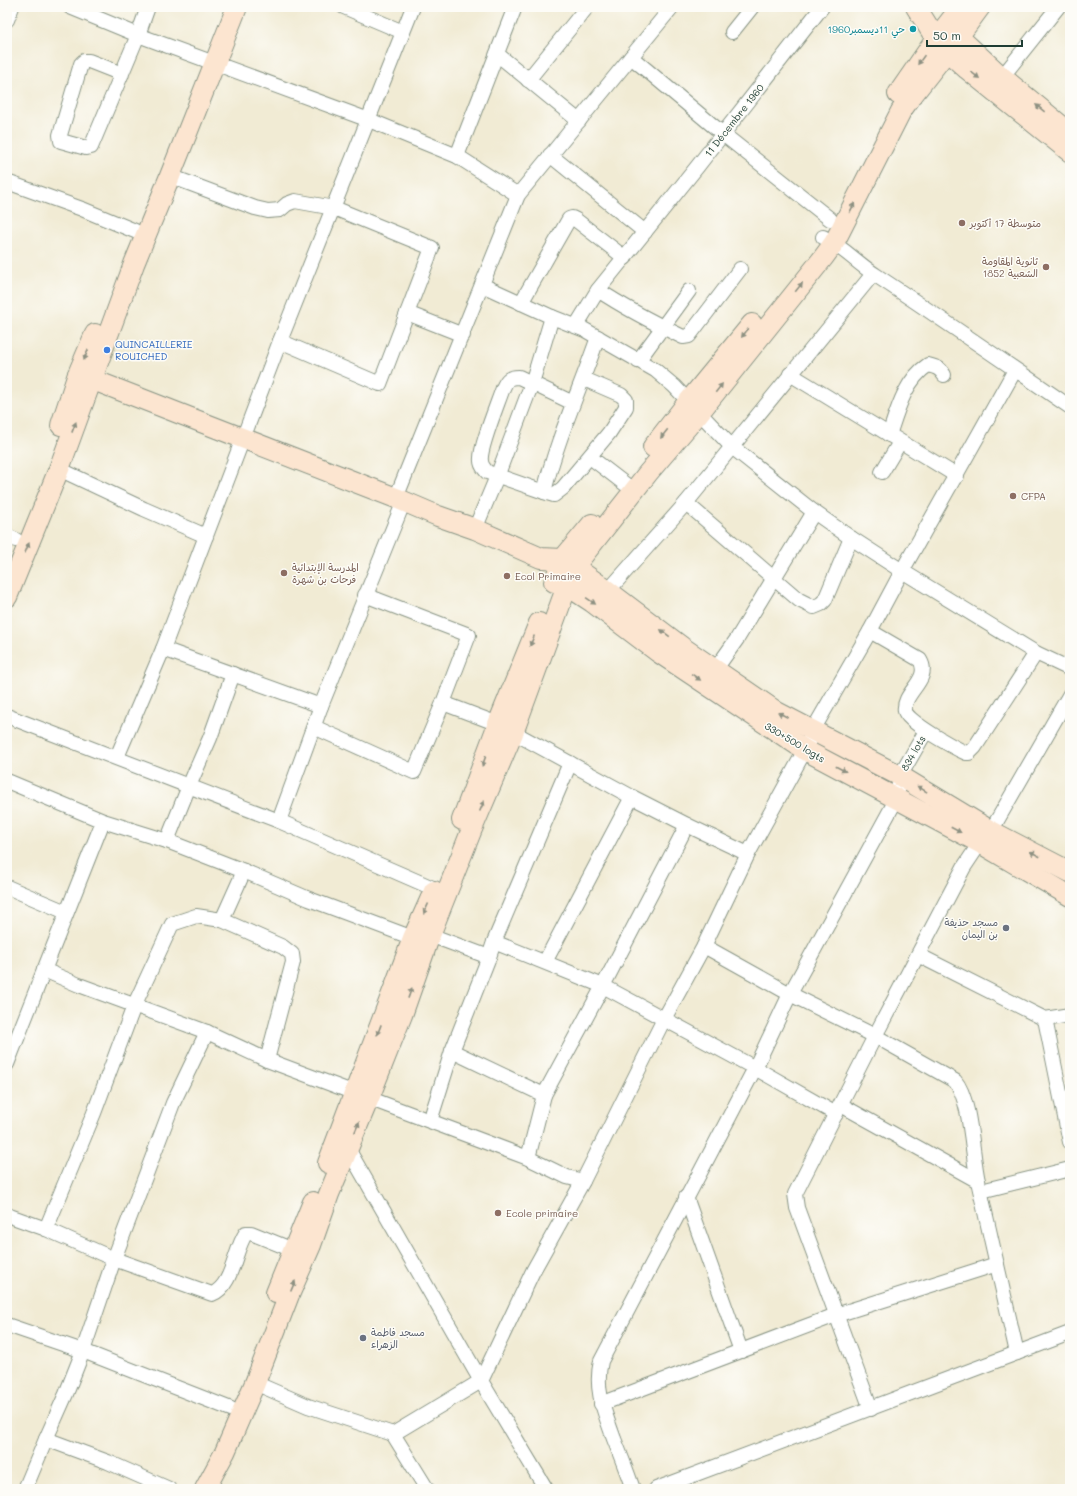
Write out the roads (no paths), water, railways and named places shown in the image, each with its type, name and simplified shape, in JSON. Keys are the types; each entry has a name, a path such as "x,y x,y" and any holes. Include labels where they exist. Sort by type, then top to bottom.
{"street":[{"path":"7,20 12,7"},
{"path":"70,7 138,35 369,120 457,156 518,195"},
{"path":"122,74 89,61 84,61 81,64 60,135 61,140 86,148 91,147 122,74 138,35 148,7"},
{"path":"7,563 11,538 61,424 85,377 170,176 226,7"},
{"path":"7,597 58,469 85,377 135,231 194,90 237,7"},
{"path":"344,7 403,32"},
{"path":"117,757 163,649 280,341 413,7"},
{"path":"457,156 515,7"},
{"path":"528,80 587,7"},
{"path":"279,821 321,706 366,595 400,499 518,195 672,7"},
{"path":"732,32 752,7"},
{"name":"11 Décembre 1960","path":"576,326 598,290 625,258 822,7"},
{"path":"565,572 571,547 625,484 694,408 823,258 829,233 901,111 947,38 961,7"},
{"path":"947,38 980,7"},
{"path":"1002,77 1058,7"},
{"path":"916,8 947,38 1002,77 1070,133"},
{"path":"947,38 967,69 1070,152"},
{"path":"497,54 579,121"},
{"path":"631,57 723,134 873,274 936,314 1070,407"},
{"path":"550,155 645,232"},
{"path":"170,176 255,208 268,211 280,210 287,204 295,201 334,208 432,248 380,384 280,341"},
{"path":"7,182 82,209 135,231"},
{"path":"521,303 569,219 572,218 576,220 625,258"},
{"path":"598,290 683,337 689,336 740,269"},
{"path":"608,591 686,503 873,274"},
{"path":"482,285 598,337 659,374 674,386 732,447 814,512 902,571 1036,653 1070,669"},
{"path":"638,361 689,291"},
{"path":"408,313 463,335"},
{"path":"85,377 400,499 438,516 475,529 498,474 532,383 552,317"},
{"path":"544,492 573,404 584,379 598,337"},
{"path":"882,472 895,438 901,399 922,369 928,365 937,367 944,375"},
{"path":"393,1434 481,1381 533,1271 583,1181 664,1019 704,946 748,854 805,750 813,730 957,476 1015,370"},
{"path":"790,374 957,476"},
{"path":"573,404 519,377 511,377 507,380 503,388 480,459 482,466 487,472 498,474 554,495 563,488 590,457 622,416 626,407 626,400 621,395 584,379"},
{"path":"195,1489 231,1409 362,1095 422,937 472,829 543,614 565,572 648,473 694,408"},
{"path":"590,457 625,484"},
{"path":"58,469 206,536"},
{"path":"686,503 772,579 798,600 811,606 818,605 825,600 851,538"},
{"path":"721,663 814,512"},
{"name":"330+500 logts","path":"475,529 541,558 548,569 565,572 658,652 805,750 897,798 985,837 1070,896"},
{"path":"565,572 608,591 682,647 721,663 777,712 900,776 985,837 1070,872"},
{"path":"314,727 414,772 443,703 469,635 366,595"},
{"path":"870,631 920,660 922,663 924,669 922,675 906,703 905,711 908,716 926,731 968,753 972,750 1036,653"},
{"path":"163,649 321,706"},
{"path":"166,841 210,738 233,674"},
{"path":"870,1409 797,1208 795,1194 839,1110 875,1036 964,867 985,837 1070,694"},
{"path":"443,703 505,728 632,797 748,854"},
{"path":"7,716 117,757 279,821 435,889"},
{"path":"422,937 435,889 505,728"},
{"name":"834 lots","path":"900,776 926,731"},
{"path":"430,1121 452,1051 490,957 494,942 570,763"},
{"path":"633,1489 601,1404 598,1373 601,1361 755,1068 790,994 897,798 900,776"},
{"path":"7,781 103,822 166,841 244,871 309,899 422,937 490,957"},
{"path":"545,962 632,797"},
{"path":"7,1064 13,1030 44,970 103,822"},
{"path":"528,1158 544,1095 687,825"},
{"path":"222,920 244,871"},
{"path":"7,887 66,912"},
{"path":"46,1228 94,1113 134,1006 172,924 196,916 222,920 284,948 292,954 293,962 267,1060"},
{"path":"494,942 603,986 755,1068 839,1110 979,1186 1070,1169"},
{"path":"704,946 790,994 875,1036 944,1074 955,1081 959,1086 965,1100 979,1186 1017,1353"},
{"path":"918,956 1044,1019 1070,1015"},
{"path":"44,970 134,1006 207,1032 267,1060 528,1158 567,1177 583,1181"},
{"path":"1044,1019 1070,1142"},
{"path":"25,1489 83,1351 114,1259 173,1103 207,1032"},
{"path":"452,1051 544,1095"},
{"path":"205,1489 225,1452 255,1383 279,1321 300,1244 329,1194 348,1149 362,1095"},
{"path":"348,1149 481,1381 546,1489"},
{"path":"686,1197 742,1351"},
{"path":"7,1215 46,1228 114,1259 212,1294 217,1292 226,1282 246,1233 300,1244"},
{"path":"601,1404 836,1315 997,1264"},
{"path":"8,1327 83,1351 231,1409"},
{"path":"656,1489 1070,1333"},
{"path":"255,1383 308,1406 393,1434 427,1489"},
{"path":"46,1439 108,1462 169,1489"}],"place":[{"name":"حي 11ديسمبر1960","path":"913,29"},
{"name":"متوسطة 17 أكتوبر","path":"962,223"},
{"name":"ثانوية المقاومة الشعبية 1852","path":"1046,267"},
{"name":"QUINCAILLERIE ROUICHED","path":"107,350"},
{"name":"CFPA","path":"1013,496"},
{"name":"المدرسة الإبتدائية فرحات بن شهرة","path":"284,573"},
{"name":"Ecol Primaire","path":"507,576"},
{"name":"مسجد حذيفة بن اليمان","path":"1006,928"},
{"name":"Ecole primaire","path":"498,1213"},
{"name":"مسجد فاطمة الزهراء","path":"363,1338"}]}
